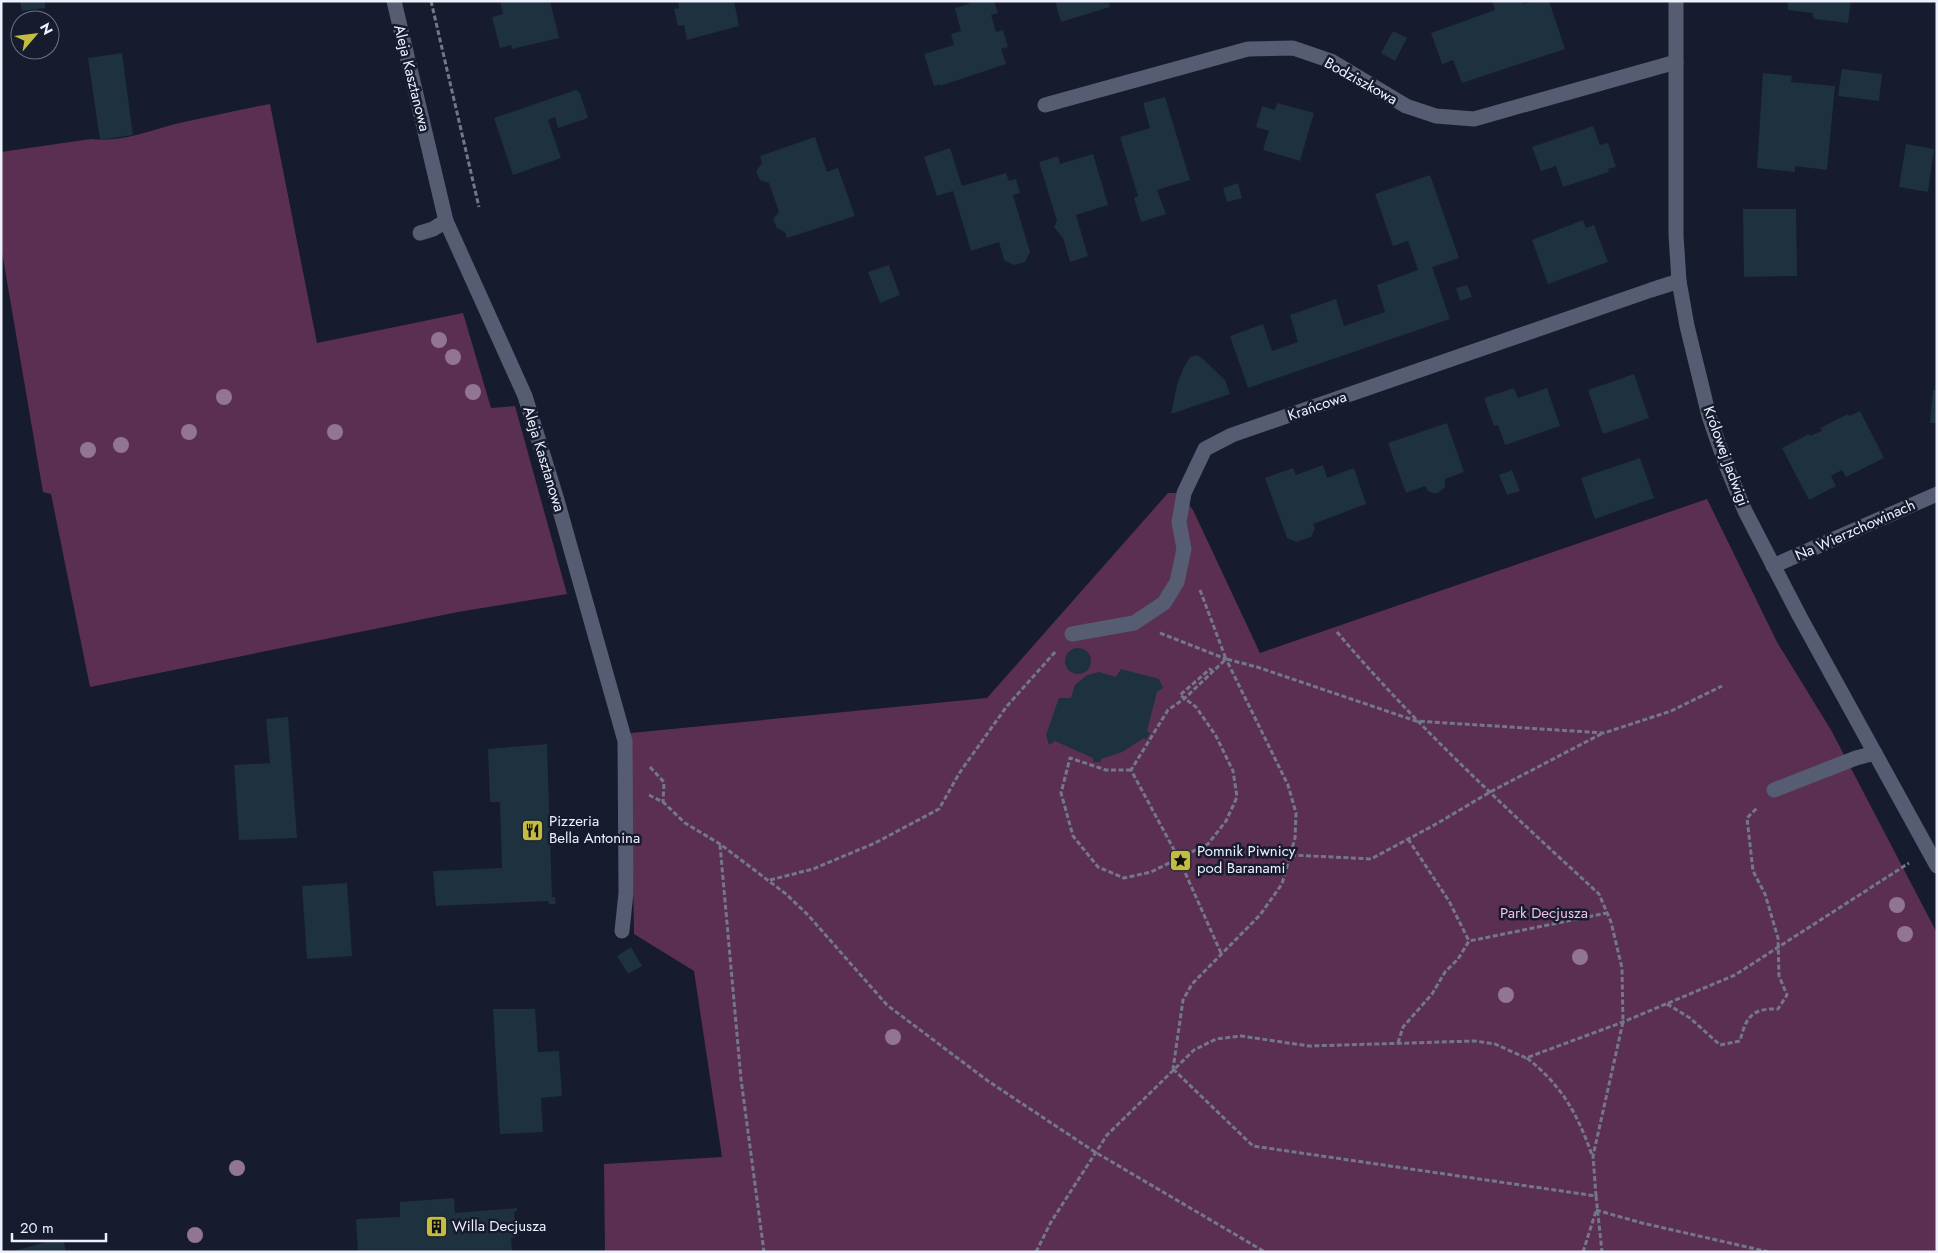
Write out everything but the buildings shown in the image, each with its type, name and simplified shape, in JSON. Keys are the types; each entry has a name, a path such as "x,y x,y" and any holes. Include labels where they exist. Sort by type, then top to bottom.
{"street":[{"name":"Aleja Kasztanowa","path":"394,1 446,221 525,396 560,510 625,741 626,893 622,931"},
{"name":"Królowej Jadwigi","path":"1676,1 1676,235 1679,281 1687,326 1709,416 1742,503 1773,566 1937,866"},
{"name":"Bodziszkowa","path":"1045,105 1248,49 1293,48 1331,61 1406,106 1436,116 1474,119 1676,62"},
{"path":"420,233 433,229 446,221"},
{"name":"Krańcowa","path":"1072,634 1134,623 1164,603 1177,582 1184,549 1179,522 1184,493 1205,449 1232,436 1679,281"},
{"name":"Na Wierzchowinach","path":"1773,566 1937,494"},
{"path":"1774,790 1856,758 1875,753"}],"path":[{"path":"431,1 479,207"},
{"path":"1173,1070 1182,1000 1192,984 1260,915 1282,884 1295,838 1296,813 1288,785 1226,659 1198,586"},
{"path":"1134,623 1226,659 1257,667 1416,720 1604,733"},
{"path":"1337,632 1416,720 1598,894 1607,913 1622,968 1623,1022 1593,1156"},
{"path":"769,880 813,869 875,843 939,809 960,772 1007,706 1072,634"},
{"path":"1131,770 1106,770 1070,758 1061,793 1072,836 1098,867 1124,878 1151,872 1179,860 1208,844 1226,821 1237,797 1233,771 1216,736 1196,707 1180,695 1210,669 1213,672 1226,659"},
{"path":"1291,855 1371,859 1490,792 1604,733 1671,711 1722,686"},
{"path":"1131,770 1168,710 1184,699"},
{"path":"1131,770 1179,860 1222,953"},
{"path":"1667,1004 1690,1018 1720,1045 1740,1041 1745,1022 1754,1013 1766,1009 1778,1010 1787,995 1779,976 1779,947 1765,894 1753,872 1748,818 1774,790"},
{"path":"653,797 663,802 685,823 720,844 769,880 808,915 888,1005 988,1081 1095,1152 1265,1252"},
{"path":"1408,839 1449,901 1469,942"},
{"path":"720,844 741,1079 764,1252"},
{"path":"1526,1058 1623,1022 1735,975 1909,863"},
{"path":"1398,1043 1403,1027 1432,994 1445,972 1458,959 1469,942 1607,913"},
{"path":"1036,1252 1051,1222 1107,1135 1194,1050 1216,1039 1241,1036 1309,1046 1476,1040 1495,1044 1526,1058 1547,1074 1569,1102 1582,1127 1593,1156 1596,1210 1602,1252"},
{"path":"1173,1070 1253,1146 1596,1196"},
{"path":"1583,1252 1596,1210"},
{"path":"1596,1210 1642,1223 1769,1252"}],"green space":[{"path":"270,104 317,343 463,313 491,408 515,406 567,594 458,612 90,687 51,494 43,492 1,246 1,152 91,139 123,138 175,124"},
{"name":"Park Decjusza","path":"1168,493 1179,493 1193,510 1260,653 1707,499 1777,642 1831,730 1937,933 1937,1252 605,1252 604,1164 722,1157 694,971 634,934 631,733 987,698"}],"place":[{"name":"Pizzeria Bella Antonina","path":"533,830"},
{"name":"Pomnik Piwnicy pod Baranami","path":"1181,860"},
{"name":"Willa Decjusza","path":"436,1226"}]}
